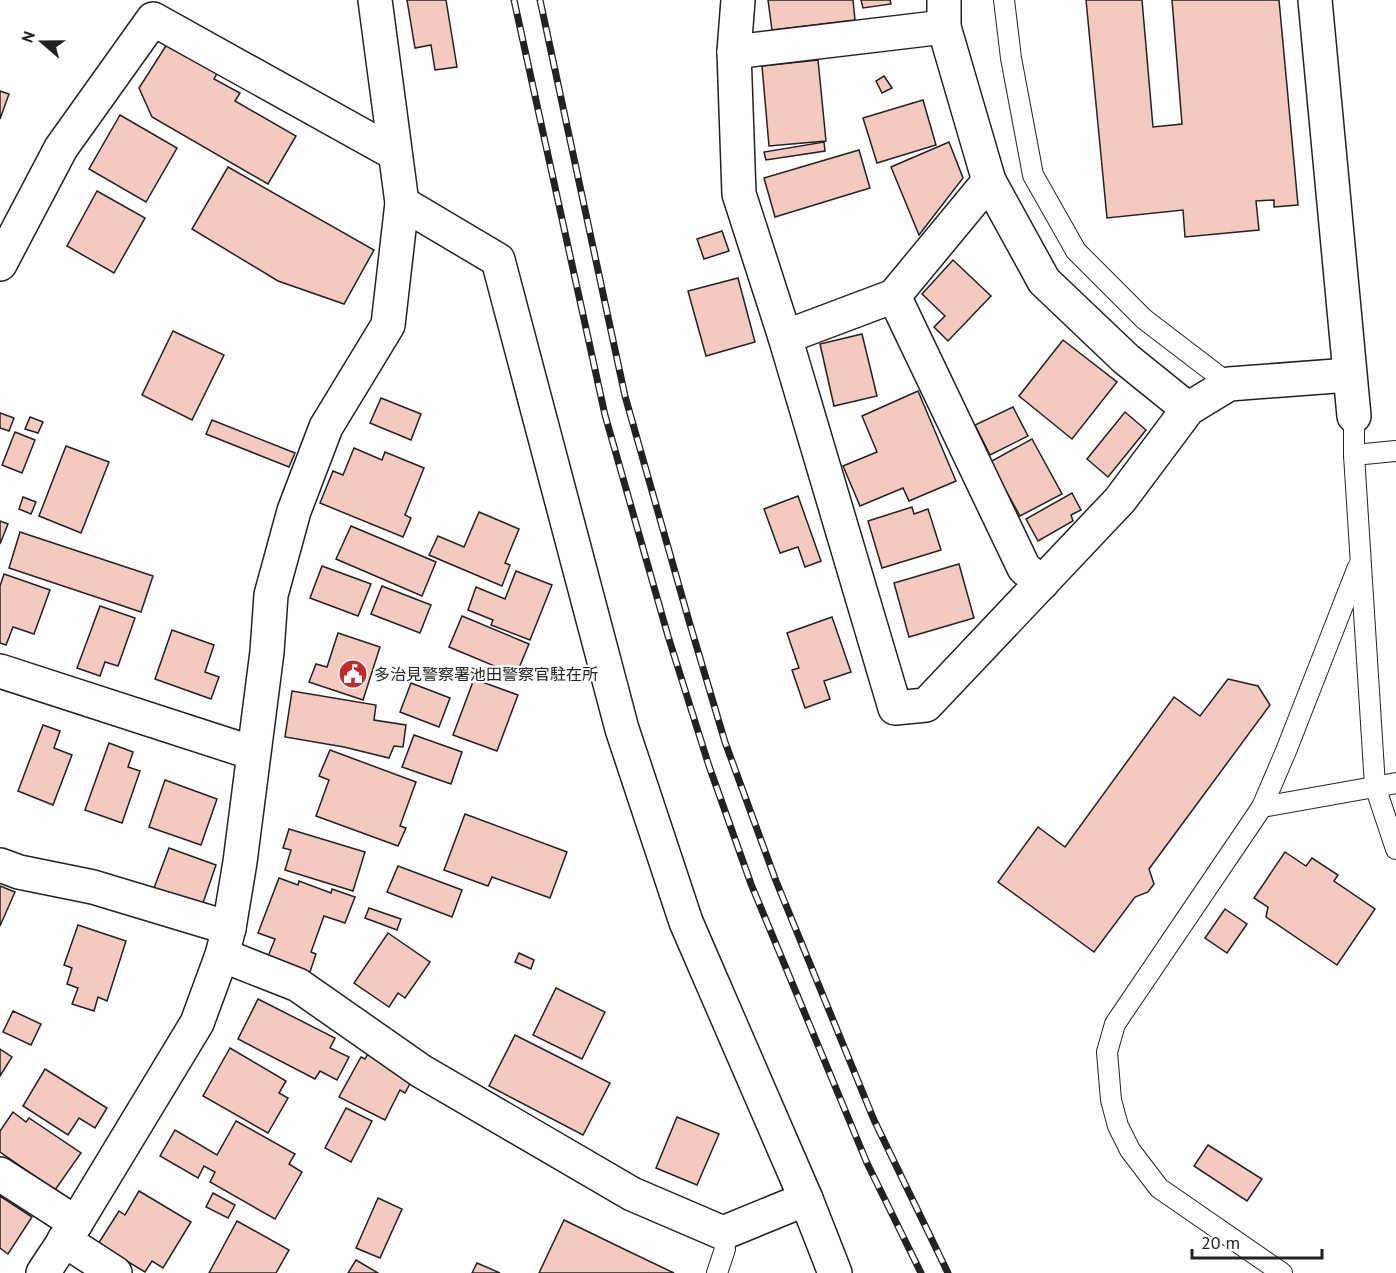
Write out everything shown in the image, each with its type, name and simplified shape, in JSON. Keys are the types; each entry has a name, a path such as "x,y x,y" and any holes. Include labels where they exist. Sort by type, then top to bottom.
{"street":[{"path":"43,1273 197,1023 225,942 240,862 267,652 271,595 294,511 326,427 388,325 402,203 375,0"},
{"path":"738,0 735,52 739,194 785,337 895,708 926,705 1120,500 1188,409 1229,384 1349,375"},
{"path":"1316,0 1354,416"},
{"path":"0,264 61,148 156,9 394,153"},
{"path":"735,52 944,13 989,181 1044,281 1126,359 1188,409"},
{"path":"785,337 894,296 989,181"},
{"path":"402,203 498,260 622,729 686,922 806,1199 835,1273"},
{"path":"894,296 1024,568 1042,583"},
{"path":"0,671 254,753"},
{"path":"0,866 93,887 225,942 298,985 421,1071 632,1194 723,1233 806,1199"},
{"path":"0,1174 115,1273"}],"lane":[{"path":"1004,0 1011,58 1033,175 1076,250 1144,319 1229,384"},
{"path":"1354,416 1354,455 1375,786 1396,849"},
{"path":"1354,455 1396,451"},
{"path":"1282,1273 1160,1188 1130,1150 1118,1126 1111,1100 1107,1052 1114,1024 1262,807 1361,561"},
{"path":"1262,807 1396,783"},
{"path":"717,1273 725,1249 723,1233"}],"building":[{"path":"407,0 446,0 457,67 435,70 431,45 415,48"},
{"path":"768,0 853,0 855,20 772,30"},
{"path":"861,0 890,0 891,4 863,8"},
{"path":"1086,0 1142,0 1153,127 1182,124 1172,0 1279,0 1298,205 1274,207 1274,200 1256,201 1259,230 1185,237 1183,210 1107,218"},
{"path":"169,41 219,70 214,79 240,93 235,101 296,136 268,184 152,117 139,88"},
{"path":"818,60 826,141 769,146 762,66"},
{"path":"884,76 892,88 882,93 876,81"},
{"path":"0,91 9,94 0,119"},
{"path":"923,100 936,145 877,163 863,118"},
{"path":"120,115 177,148 146,202 89,169"},
{"path":"824,142 825,151 766,160 764,152"},
{"path":"949,142 963,178 919,235 891,167"},
{"path":"859,150 870,188 775,217 764,178"},
{"path":"228,167 374,250 344,304 278,281 192,229"},
{"path":"97,191 145,218 114,273 67,246"},
{"path":"722,231 729,251 704,259 697,239"},
{"path":"953,260 991,296 948,341 934,327 945,316 922,294"},
{"path":"738,278 755,342 706,356 688,291"},
{"path":"173,331 224,355 192,420 142,395"},
{"path":"862,334 877,396 834,406 820,344"},
{"path":"1063,340 1117,382 1072,439 1019,396"},
{"path":"918,391 956,481 909,501 903,488 860,506 843,466 877,452 862,416"},
{"path":"381,398 421,414 411,440 370,423"},
{"path":"1013,407 1028,436 990,455 975,425"},
{"path":"1125,412 1146,430 1108,477 1087,459"},
{"path":"0,413 14,418 9,431 0,428"},
{"path":"30,417 43,422 38,433 25,429"},
{"path":"212,420 295,453 289,467 206,434"},
{"path":"15,432 35,440 22,473 2,465"},
{"path":"1032,439 1062,494 1020,516 990,462"},
{"path":"66,446 109,462 81,533 39,516"},
{"path":"354,448 382,460 385,452 424,468 405,515 411,518 403,537 320,503 333,471 343,475"},
{"path":"1072,493 1081,510 1071,515 1073,521 1038,541 1026,519"},
{"path":"798,496 821,561 805,567 798,547 780,553 764,509"},
{"path":"23,497 36,502 31,514 19,509"},
{"path":"912,507 914,514 928,509 941,550 882,568 868,521"},
{"path":"479,512 519,529 505,563 510,565 502,586 429,555 438,536 464,547"},
{"path":"0,521 8,524 0,544"},
{"path":"351,526 436,562 422,596 336,559"},
{"path":"20,532 153,576 141,612 9,568"},
{"path":"959,564 974,618 909,637 894,583"},
{"path":"322,566 371,584 358,616 310,598"},
{"path":"516,571 552,585 530,640 491,625 493,620 468,610 476,587 505,599"},
{"path":"4,574 50,590 34,634 13,627 6,645 0,643 0,586"},
{"path":"382,586 431,605 420,633 371,614"},
{"path":"100,606 135,618 118,666 105,662 100,676 77,668"},
{"path":"462,616 529,644 516,675 449,647"},
{"path":"832,617 851,672 824,681 830,699 805,708 792,670 799,668 787,633"},
{"path":"172,630 214,645 205,672 219,677 211,699 155,679"},
{"path":"338,633 380,647 363,700 309,682 316,664 327,667"},
{"path":"474,679 518,695 497,751 453,735"},
{"path":"1228,679 1258,686 1270,705 1149,869 1154,884 1148,892 1135,897 1094,952 998,882 1038,827 1065,847 1174,697 1200,716"},
{"path":"411,683 450,698 439,727 400,712"},
{"path":"292,691 376,705 374,720 406,725 403,747 394,746 389,758 344,747 285,737"},
{"path":"43,725 60,731 54,748 72,755 53,805 18,791"},
{"path":"414,735 462,752 451,784 402,767"},
{"path":"109,743 133,752 128,767 140,771 122,823 85,810"},
{"path":"330,750 416,782 400,826 406,828 398,846 316,816 329,780 319,776"},
{"path":"165,780 217,799 201,845 149,827"},
{"path":"465,814 567,852 550,898 492,877 488,886 444,870"},
{"path":"289,829 365,852 353,891 285,870 291,850 283,848"},
{"path":"169,848 216,865 202,906 154,888"},
{"path":"1285,852 1306,866 1312,858 1338,875 1334,881 1375,909 1337,965 1266,917 1268,907 1254,898"},
{"path":"398,866 462,890 452,917 387,892"},
{"path":"279,878 298,885 299,881 331,893 332,889 355,897 345,923 324,916 311,952 316,954 309,975 267,959 275,939 258,933"},
{"path":"0,886 15,892 0,926"},
{"path":"369,908 401,919 397,930 365,918"},
{"path":"1225,909 1247,924 1227,953 1205,938"},
{"path":"78,925 126,941 107,1001 98,997 94,1011 72,1004 78,988 67,984 72,968 64,965"},
{"path":"388,933 430,962 405,998 398,993 389,1007 354,983"},
{"path":"519,953 534,960 531,969 515,962"},
{"path":"556,988 605,1012 582,1059 533,1035"},
{"path":"258,999 335,1038 330,1048 349,1057 337,1080 320,1071 315,1079 238,1039"},
{"path":"13,1011 41,1024 31,1045 3,1032"},
{"path":"515,1035 610,1083 583,1135 489,1086"},
{"path":"230,1048 286,1081 279,1093 288,1098 268,1133 203,1096"},
{"path":"0,1049 12,1057 0,1076"},
{"path":"369,1052 414,1076 405,1093 400,1090 385,1120 339,1097 361,1057 365,1059"},
{"path":"45,1069 107,1108 95,1128 79,1118 68,1135 23,1106"},
{"path":"346,1108 372,1121 351,1162 325,1148"},
{"path":"13,1112 26,1122 29,1118 81,1153 55,1190 0,1152 0,1131"},
{"path":"677,1117 719,1134 697,1185 656,1168"},
{"path":"236,1121 295,1154 289,1164 302,1172 275,1219 210,1182 215,1172 204,1166 198,1178 160,1156 175,1130 217,1155"},
{"path":"1208,1145 1262,1179 1247,1201 1194,1166"},
{"path":"139,1191 191,1222 163,1268 152,1261 145,1272 98,1244 119,1211 125,1215"},
{"path":"213,1193 235,1205 228,1218 206,1207"},
{"path":"0,1196 32,1217 8,1254 0,1248"},
{"path":"378,1198 402,1209 380,1258 356,1248"},
{"path":"564,1220 630,1252 674,1273 539,1273"},
{"path":"237,1221 289,1250 276,1273 209,1273"},
{"path":"356,1260 378,1273 348,1273"},
{"path":"477,1263 500,1273 472,1273"}],"railway":[{"path":"514,0 605,415 668,636 709,766 751,884 867,1163 921,1273"},
{"path":"540,0 625,396 725,742 776,881 874,1120 948,1273"}],"place":[{"name":"多治見警察署池田警察官駐在所","path":"353,674"}]}
